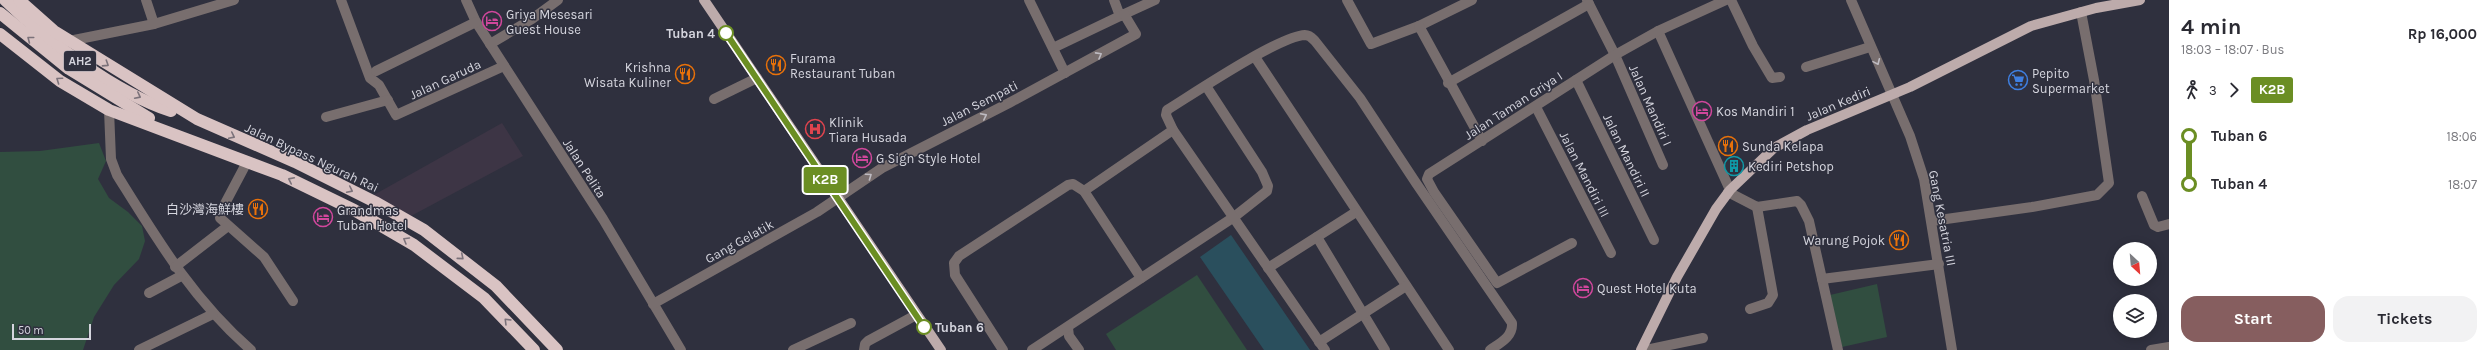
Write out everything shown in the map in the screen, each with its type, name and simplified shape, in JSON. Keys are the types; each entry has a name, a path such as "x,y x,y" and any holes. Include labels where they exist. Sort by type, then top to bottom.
{"highway":[{"name":"AH2","path":"5,0 22,17 74,57 108,79 165,109 197,119"},
{"path":"19,0 28,11 69,41 197,119"},
{"name":"AH2","path":"0,13 69,69 116,99 183,137 282,175 354,210 414,245 484,298 534,350"},
{"path":"0,34 60,81 109,110 183,137"},
{"name":"Jalan Bypass Ngurah Rai","path":"197,119 309,169 375,202 424,230 496,286 557,350"}],"main road":[{"path":"704,0 837,199 941,350"},
{"name":"Jalan Kediri","path":"1641,350 1677,277 1729,191 1758,162 1783,142 1892,95 2031,26 2081,12 2140,0"}],"street":[{"path":"146,0 154,24"},
{"path":"69,41 154,24 234,0"},
{"path":"326,118 388,100 379,85 370,78 341,0"},
{"name":"Jalan Pelita","path":"466,0 476,22 603,220 681,350"},
{"path":"490,44 532,19 558,0"},
{"path":"1029,0 1065,73"},
{"path":"1114,0 1122,15"},
{"path":"1053,48 1155,0"},
{"path":"1347,0 1371,44 1419,26 1472,0"},
{"name":"Jalan Taman Griya I","path":"1430,195 1427,179 1429,174 1536,107 1615,55 1658,31 1726,0"},
{"path":"1731,0 1753,46 1772,78 1780,77"},
{"name":"Gang Kesatria III","path":"1851,0 1910,136 1924,179 1952,350"},
{"path":"1448,83 1588,2"},
{"name":"Jalan Mandiri I","path":"1588,2 1615,55 1663,165"},
{"path":"1932,221 2032,207 2097,195 2104,190 2109,183 2094,80 2081,12"},
{"name":"Jalan Sempati","path":"837,199 882,168 1065,73 1136,34 1122,15"},
{"path":"376,71 476,22"},
{"path":"1419,26 1448,83 1482,141"},
{"path":"1658,31 1729,191 1757,207 1799,202 1809,221 1838,350"},
{"path":"1406,286 1363,313 1322,346 1166,118 1167,110 1255,57 1283,42 1309,36 1332,60 1430,195 1497,283 1572,243"},
{"path":"1806,67 1870,46"},
{"path":"1255,57 1356,212 1449,350"},
{"name":"Jalan Garuda","path":"388,100 397,115 504,66"},
{"path":"714,99 757,78"},
{"name":"Jalan Mandiri II","path":"1576,80 1654,240"},
{"path":"1032,350 1068,328 1234,217 1259,199 1267,191 1268,186 1206,86"},
{"name":"Jalan Mandiri III","path":"1536,107 1611,253"},
{"path":"109,110 111,159 114,168 178,271 213,314 251,350"},
{"path":"1084,191 1174,130"},
{"path":"246,162 220,213 221,219 264,257 294,301"},
{"path":"1003,350 955,275 954,263 959,256 1068,185 1073,184 1084,191 1142,278"},
{"path":"1430,195 1512,323 1511,333 1508,337 1490,350"},
{"path":"2142,196 2153,224 2158,227 2169,224"},
{"name":"Gang Gelatik","path":"653,304 837,199"},
{"path":"1750,309 1768,303 1773,295 1757,207"},
{"path":"1268,268 1356,212"},
{"path":"149,293 178,271 228,226"},
{"path":"1317,237 1385,350"},
{"path":"1822,279 1939,264"},
{"path":"139,350 213,314"},
{"path":"864,350 868,341 916,315"},
{"path":"793,350 851,323"},
{"path":"1068,328 1069,336 1078,350"},
{"path":"1646,350 1703,338"},
{"path":"2151,350 2169,347"}],"shaded area":[{"path":"502,123 523,156 411,216 372,196"}],"green space":[{"path":"99,143 106,161 98,179 109,198 128,212 142,226 145,241 139,259 114,285 94,317 83,350 0,350 0,152 40,151"},
{"path":"1197,275 1247,350 1116,350 1106,334"},
{"path":"1877,284 1887,337 1842,347 1830,295"}],"water":[{"path":"1231,235 1310,350 1264,350 1200,257"}],"bus line":[{"name":"K2B","path":"726,33 924,327"}],"place":[{"name":"Griya Mesesari Guest House","path":"492,21"},
{"name":"Tuban 4","path":"726,33"},
{"name":"Furama Restaurant Tuban","path":"776,65"},
{"name":"Krishna Wisata Kuliner","path":"685,74"},
{"name":"Pepito Supermarket","path":"2018,80"},
{"name":"Kos Mandiri 1","path":"1702,111"},
{"name":"Klinik Tiara Husada","path":"815,129"},
{"name":"Sunda Kelapa","path":"1728,146"},
{"name":"G Sign Style Hotel","path":"862,158"},
{"name":"Kediri Petshop","path":"1734,166"},
{"name":"白沙灣海鮮樓","path":"258,209"},
{"name":"Grandmas Tuban Hotel","path":"323,217"},
{"name":"Warung Pojok","path":"1899,240"},
{"name":"Quest Hotel Kuta","path":"1583,288"},
{"name":"Tuban 6","path":"924,327"}]}
